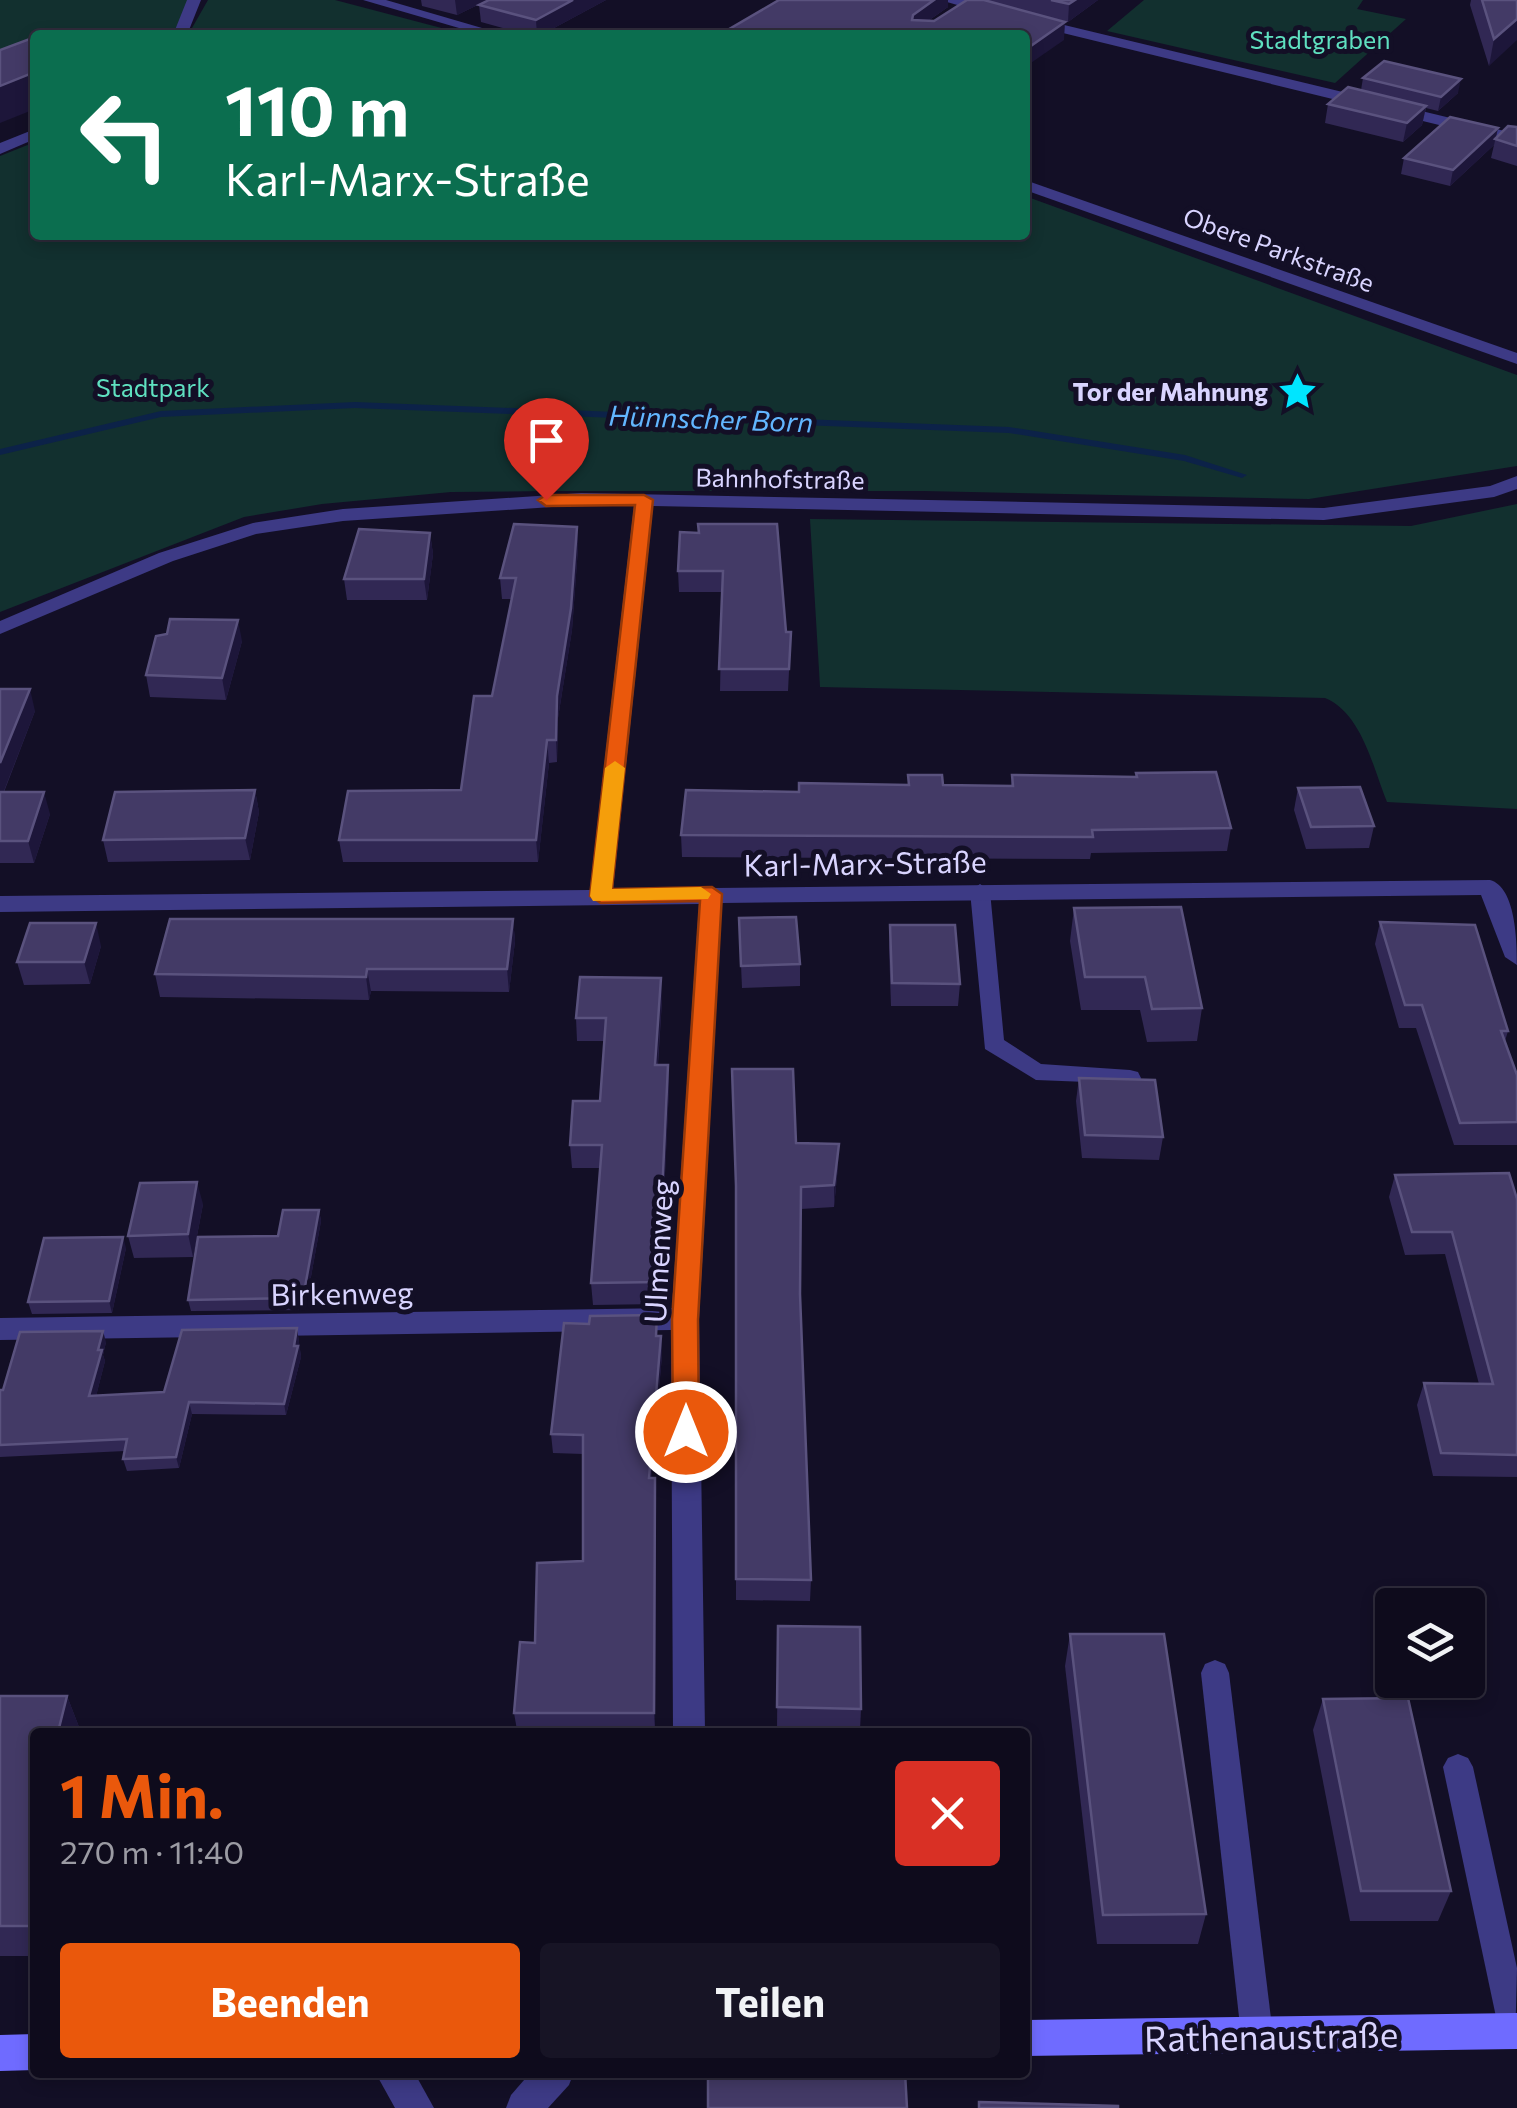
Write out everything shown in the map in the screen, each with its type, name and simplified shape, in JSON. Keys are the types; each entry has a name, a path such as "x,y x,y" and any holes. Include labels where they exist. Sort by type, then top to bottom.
{"main road":[{"name":"Rathenaustraße","path":"1030,2038 1516,2031"},
{"path":"0,2052 30,2052"}],"street":[{"path":"181,30 194,0"},
{"path":"370,0 481,30"},
{"path":"947,0 973,3 1517,139"},
{"path":"953,15 973,3"},
{"path":"459,24 475,16"},
{"path":"0,149 30,136"},
{"name":"Obere Parkstraße","path":"1030,187 1517,359"},
{"name":"Bahnhofstraße","path":"0,628 166,557 252,529 343,515 511,502 644,500 1324,514 1494,491 1517,482"},
{"path":"601,896 644,500"},
{"name":"Karl-Marx-Straße","path":"0,904 980,892 1502,902"},
{"name":"Ulmenweg","path":"689,1728 685,1320 712,894"},
{"path":"1502,902 1517,957"},
{"name":"Birkenweg","path":"0,1329 685,1320"},
{"path":"397,2078 416,2108"},
{"path":"524,2108 551,2078"}],"lane":[{"path":"980,892 994,1044 1036,1072 1130,1078"},
{"path":"1214,1674 1257,2035"},
{"path":"1458,1766 1516,2031"}],"green space":[{"path":"0,0 194,0 182,30 30,30 30,51 0,51"},
{"path":"208,0 335,0 449,30 191,30"},
{"name":"Stadtgraben","path":"1144,0 1363,0 1357,9 1406,19 1335,83 1107,31"},
{"name":"Stadtpark","path":"30,144 30,240 1030,240 1030,198 1517,375 1517,466 1309,499 923,491 552,491 451,492 322,504 244,517 0,612 0,156"},
{"path":"1517,504 1517,809 1387,802 1357,729 1338,705 1325,698 820,687 810,519 1411,526"}],"building":[{"path":"489,0 573,0 536,20 479,5"},
{"path":"779,0 934,0 913,15 912,20 934,21 967,0 984,0 1065,22 1030,46 1030,30 728,30"},
{"path":"1482,0 1517,0 1517,19 1494,39"},
{"path":"30,39 30,74 0,86 0,50"},
{"path":"1384,61 1461,79 1441,97 1363,78"},
{"path":"1348,87 1426,106 1407,123 1328,104"},
{"path":"1450,117 1498,128 1453,170 1404,158"},
{"path":"1508,126 1517,127 1517,146 1495,139"},
{"path":"514,524 577,527 571,608 557,696 556,740 547,740 536,840 339,840 348,791 461,790 474,696 492,696 516,578 500,578"},
{"path":"698,524 777,524 786,632 791,632 789,669 719,669 723,571 678,571 680,532 699,533"},
{"path":"359,529 430,533 424,579 344,579"},
{"path":"170,619 238,620 222,678 146,675 156,636 167,634"},
{"path":"0,689 30,689 0,763"},
{"path":"1216,772 1231,828 1092,830 1093,837 681,835 686,790 799,792 799,783 909,785 908,775 942,775 943,785 1013,786 1012,775 1137,777 1136,773"},
{"path":"1360,787 1374,826 1311,827 1298,788"},
{"path":"255,790 245,838 103,840 115,792"},
{"path":"0,792 44,792 28,841 0,841"},
{"path":"1181,907 1202,1008 1152,1009 1145,977 1085,977 1074,908"},
{"path":"796,917 800,964 741,966 739,918"},
{"path":"170,919 513,919 507,969 367,969 366,977 155,974"},
{"path":"1380,922 1475,925 1508,1031 1501,1031 1517,1075 1517,1122 1460,1123 1422,1005 1405,1005"},
{"path":"30,923 96,923 84,962 17,962"},
{"path":"890,925 955,925 960,984 892,983"},
{"path":"580,977 661,978 655,1065 668,1065 658,1282 591,1283 602,1145 570,1145 573,1101 600,1101 606,1018 576,1018"},
{"path":"732,1069 793,1069 796,1143 839,1144 834,1185 801,1187 800,1294 811,1580 736,1579 736,1186"},
{"path":"1079,1078 1155,1080 1163,1137 1085,1135"},
{"path":"1509,1173 1517,1199 1517,1455 1441,1453 1424,1383 1493,1384 1452,1232 1412,1232 1395,1175"},
{"path":"197,1182 188,1234 128,1236 140,1183"},
{"path":"283,1210 319,1210 303,1298 188,1300 198,1237 278,1236"},
{"path":"123,1237 109,1301 28,1302 44,1238"},
{"path":"657,1315 656,1336 661,1336 649,1478 655,1478 654,1713 514,1713 520,1642 535,1643 537,1563 583,1561 583,1435 551,1434 564,1323 589,1324 590,1316"},
{"path":"297,1328 294,1346 298,1346 284,1404 189,1402 176,1457 123,1459 127,1439 0,1445 0,1390 20,1332 103,1331 98,1350 102,1350 89,1396 164,1392 182,1330"},
{"path":"778,1626 860,1627 861,1709 777,1707"},
{"path":"1070,1634 1164,1634 1206,1914 1103,1915"},
{"path":"0,1696 67,1696 59,1728 30,1728 30,1926 0,1926"},
{"path":"1408,1698 1451,1891 1361,1891 1323,1699"},
{"path":"708,2078 905,2078 907,2108 708,2108"},
{"path":"979,2102 1118,2106 1118,2108 979,2108"}],"waterway":[{"name":"Hünnscher Born","path":"0,452 161,414 355,405 1009,430 1185,458 1242,475"}],"slow traffic":[{"path":"615,768 601,896 701,894"}],"place":[{"name":"Tor der Mahnung","path":"1298,391"}],"route":[{"path":"546,500 644,500 601,896 712,894 685,1320 686,1432"}]}
